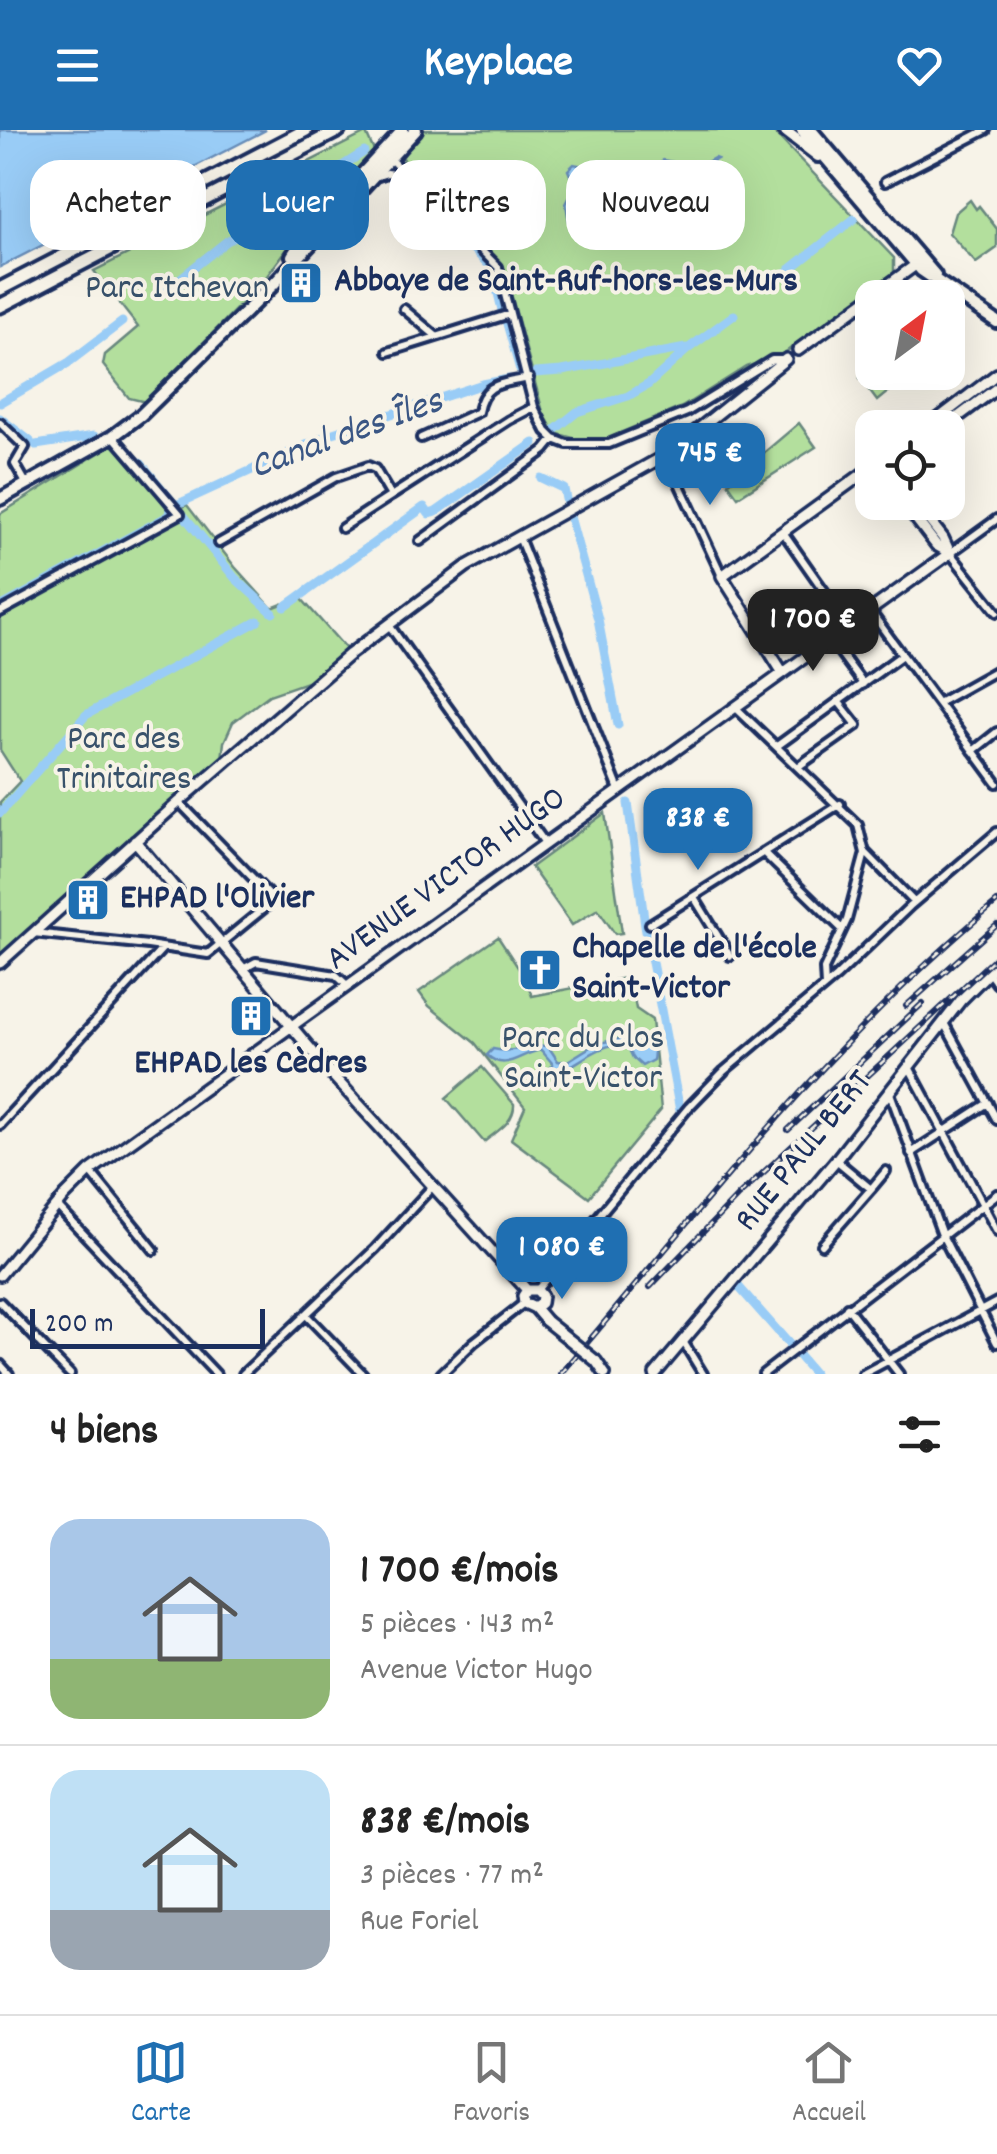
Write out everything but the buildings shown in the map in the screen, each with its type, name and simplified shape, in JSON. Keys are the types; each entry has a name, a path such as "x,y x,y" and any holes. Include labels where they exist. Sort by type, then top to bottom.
{"highway":[{"path":"0,289 306,130"},
{"path":"0,306 340,130"}],"main road":[{"path":"369,176 404,130"},
{"path":"279,278 304,236 386,154 416,130"},
{"path":"784,130 844,181"},
{"path":"802,130 899,246 946,287 997,322"},
{"path":"811,130 919,262"},
{"path":"0,499 113,436 141,415 304,250"}],"street":[{"path":"885,182 975,132 986,130"},
{"path":"386,154 392,160"},
{"path":"899,246 906,261 904,273"},
{"path":"481,250 498,267 534,407 546,431 566,444 609,444 688,412 772,360 785,359"},
{"path":"798,350 919,262"},
{"path":"404,309 437,337"},
{"path":"388,352 510,314"},
{"path":"0,963 350,654 468,566 666,455 785,359"},
{"path":"950,410 997,374"},
{"path":"421,438 478,412 479,398 484,392 528,378"},
{"path":"965,412 997,388"},
{"path":"342,528 534,407"},
{"path":"0,423 25,447 15,464 26,484"},
{"path":"0,612 180,514 113,436"},
{"path":"420,541 545,450 554,439"},
{"path":"666,455 722,576 782,672"},
{"path":"219,543 336,478 368,466 375,469 391,496"},
{"path":"722,576 855,479"},
{"name":"AVENUE VICTOR HUGO","path":"0,1276 90,1171 997,519"},
{"path":"917,520 936,545 950,553"},
{"path":"928,520 997,612"},
{"path":"783,532 848,626"},
{"path":"518,536 619,790"},
{"path":"869,610 997,783"},
{"path":"389,625 545,844"},
{"path":"830,639 863,684"},
{"path":"777,746 902,655"},
{"path":"938,703 997,670"},
{"path":"799,766 857,725 838,702"},
{"path":"735,707 858,825 865,853 842,929 824,969 825,986"},
{"path":"973,751 997,732"},
{"path":"32,932 35,936 208,954 274,900 179,802"},
{"path":"650,924 840,804"},
{"path":"605,1374 523,1296 715,1080 997,832"},
{"path":"135,841 432,1187 542,1300 497,1323 441,1374"},
{"path":"865,853 914,902"},
{"path":"764,854 842,929"},
{"path":"694,897 730,956"},
{"path":"0,1125 164,947"},
{"path":"244,968 256,962 320,972 336,975 348,986"},
{"name":"RUE PAUL BERT","path":"655,1374 836,1160 944,1022 997,964"},
{"path":"988,972 997,984"},
{"path":"944,1022 997,1120"},
{"path":"908,1066 997,1232"},
{"path":"890,1092 942,1235 997,1343"},
{"path":"911,1153 988,1103"},
{"path":"836,1160 870,1189"},
{"path":"90,1171 154,1250"},
{"path":"822,1245 886,1171"},
{"path":"243,1374 375,1249 432,1187"},
{"path":"763,1374 997,1194"},
{"path":"57,1206 216,1374"},
{"path":"0,1302 70,1374"},
{"path":"863,1374 997,1302"},
{"path":"847,1307 899,1374"},
{"path":"306,1314 363,1374"},
{"path":"684,1343 702,1374"},
{"path":"0,1364 10,1374"}],"green space":[{"path":"423,130 772,130 894,258 894,274 886,280 855,280 855,302 780,356 746,367 682,407 608,438 584,441 555,433 543,412 503,265 488,250 546,250 546,160 403,160"},
{"name":"Parc Itchevan","path":"366,133 374,151 366,160 313,160"},
{"path":"970,200 997,229 997,248 976,263 949,233 955,213"},
{"name":"Parc Itchevan","path":"226,204 226,250 286,250 264,280 146,402 129,398 103,365 105,355 138,327 94,271 135,250 206,250 206,214"},
{"path":"869,390 890,390 877,401"},
{"path":"799,423 816,447 738,497 728,483"},
{"name":"Parc des Trinitaires","path":"115,443 171,513 187,505 272,608 300,597 346,649 310,681 269,695 233,722 222,759 0,955 0,802 20,781 0,750 0,514"},
{"path":"605,813 622,933 615,934 598,909 572,925 531,867"},
{"name":"Parc du Clos Saint-Victor","path":"498,937 532,996 630,977 636,1009 652,1020 661,1110 589,1197 511,1139 525,1107 475,1043 429,1006 419,992"},
{"path":"482,1067 514,1104 508,1121 484,1142 446,1098"}],"water":[{"path":"0,130 266,130 206,161 30,160 30,250 33,250 0,267"},
{"path":"637,1035 649,1041 654,1051 653,1060 642,1066 626,1043 597,1051 552,1076 547,1073 553,1064 541,1050 507,1062 487,1055 493,1049 548,1046 558,1061 566,1062 595,1044"}],"waterway":[{"path":"158,296 227,241 283,215 320,180 364,152"},
{"path":"769,286 854,219"},
{"path":"474,250 492,268 502,310"},
{"path":"556,429 577,412 628,396 649,384 734,315"},
{"path":"506,320 520,370"},
{"path":"0,403 68,363 122,322"},
{"name":"Canal des Îles","path":"535,373 686,348"},
{"name":"Canal des Îles","path":"176,505 330,434 509,379"},
{"path":"0,418 30,441"},
{"path":"36,445 94,436"},
{"path":"285,607 424,507 429,514 436,512 534,443"},
{"path":"140,462 235,578 273,613"},
{"path":"541,478 564,489 567,504"},
{"name":"Canal des Îles","path":"0,607 170,515 171,508"},
{"path":"569,513 598,619 618,725"},
{"path":"0,813 86,715 258,621"},
{"path":"628,803 645,925 680,1111"},
{"path":"738,1286 790,1345"},
{"path":"798,1355 814,1374"}],"railway":[{"path":"561,1374 822,1069 936,955 997,902"},
{"path":"906,1006 997,925"},
{"path":"650,1287 738,1196 997,956"},
{"path":"788,1130 923,1003"}],"place":[{"name":"Abbaye de Saint-Ruf-hors-les-Murs","path":"301,283"},
{"name":"EHPAD l'Olivier","path":"88,900"},
{"name":"Chapelle de l'école Saint-Victor","path":"540,970"},
{"name":"EHPAD les Cèdres","path":"251,1016"}]}
